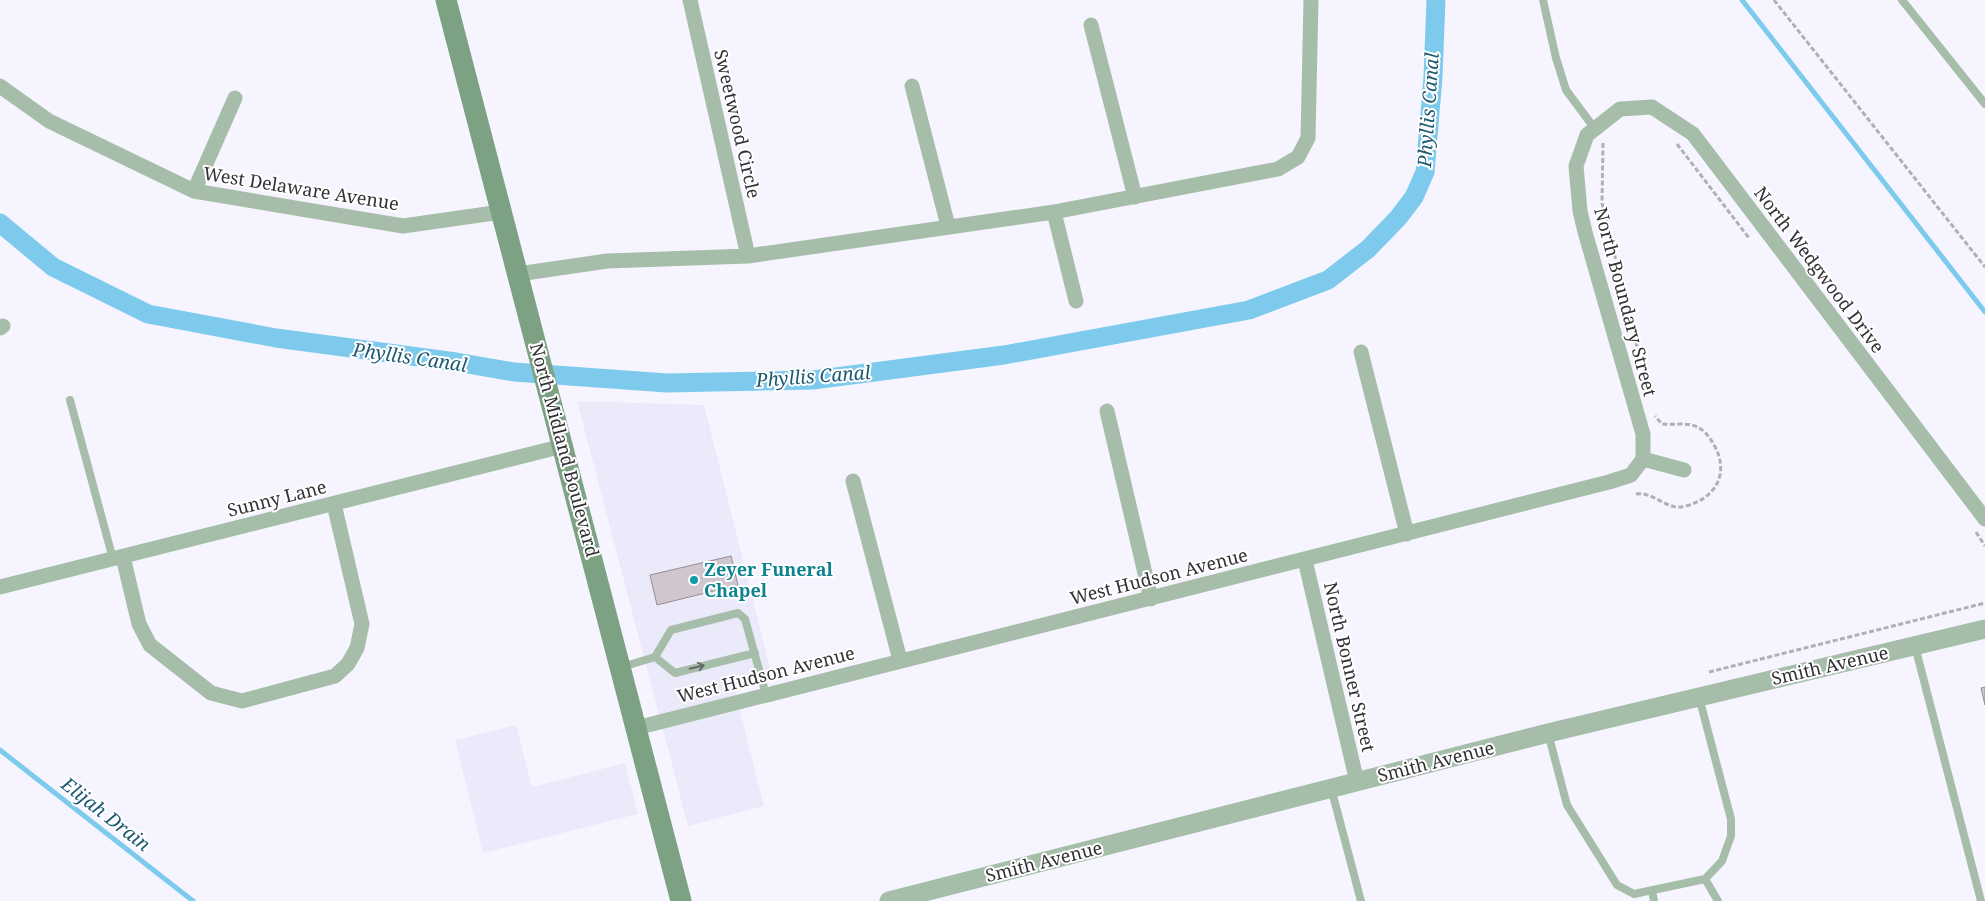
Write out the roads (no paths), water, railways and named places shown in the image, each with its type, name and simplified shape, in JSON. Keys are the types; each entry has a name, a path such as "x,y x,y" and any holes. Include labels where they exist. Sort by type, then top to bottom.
{"main road":[{"name":"North Midland Boulevard","path":"446,0 681,901"}],"street":[{"name":"Sweetwood Circle","path":"690,0 748,256"},
{"path":"518,274 607,261 748,256 1054,212 1278,169 1298,157 1308,138 1311,0"},
{"path":"1091,25 1135,196"},
{"name":"West Delaware Avenue","path":"0,86 49,121 194,191 403,226 501,212"},
{"path":"912,86 948,226"},
{"path":"194,191 235,98"},
{"name":"North Wedgwood Drive","path":"1601,134 1620,109 1652,107 1693,134 1985,519"},
{"name":"North Boundary Street","path":"1601,134 1587,135 1576,166 1580,212 1643,434 1643,459"},
{"path":"1054,212 1076,301"},
{"path":"1361,352 1407,534"},
{"path":"1106,411 1151,598"},
{"name":"Sunny Lane","path":"0,588 563,446"},
{"path":"1643,459 1684,470"},
{"name":"West Hudson Avenue","path":"636,728 900,660 1305,560 1631,475 1643,459"},
{"path":"853,481 900,660"},
{"path":"118,558 140,624 150,645 211,693 242,701 334,676 348,664 357,648 362,624 334,504"},
{"name":"North Bonner Street","path":"1305,560 1357,782"},
{"name":"Smith Avenue","path":"890,901 1548,733 1985,629"}],"lane":[{"path":"1543,0 1556,58 1566,90 1601,134"},
{"path":"1902,0 1985,104"},
{"path":"70,400 118,558"},
{"path":"620,668 655,657 671,630 738,613 745,619 766,695"},
{"path":"1915,646 1981,901"},
{"path":"655,657 675,673 754,653"},
{"path":"1548,733 1566,805 1617,885 1634,894 1705,879 1722,861 1731,836 1731,819 1699,697"},
{"path":"1331,788 1361,901"},
{"path":"1705,879 1718,901"},
{"path":"1652,890 1654,901"}],"waterway":[{"name":"Phyllis Canal","path":"0,223 53,267 148,314 276,338 456,362 514,372 667,383 813,380 1004,355 1249,310 1328,280 1368,249 1398,218 1414,197 1425,172 1433,77 1436,0"},
{"path":"1742,0 1985,312"},
{"name":"Elijah Drain","path":"0,750 193,901"}],"place":[{"name":"Zeyer Funeral Chapel","path":"694,580"}]}
